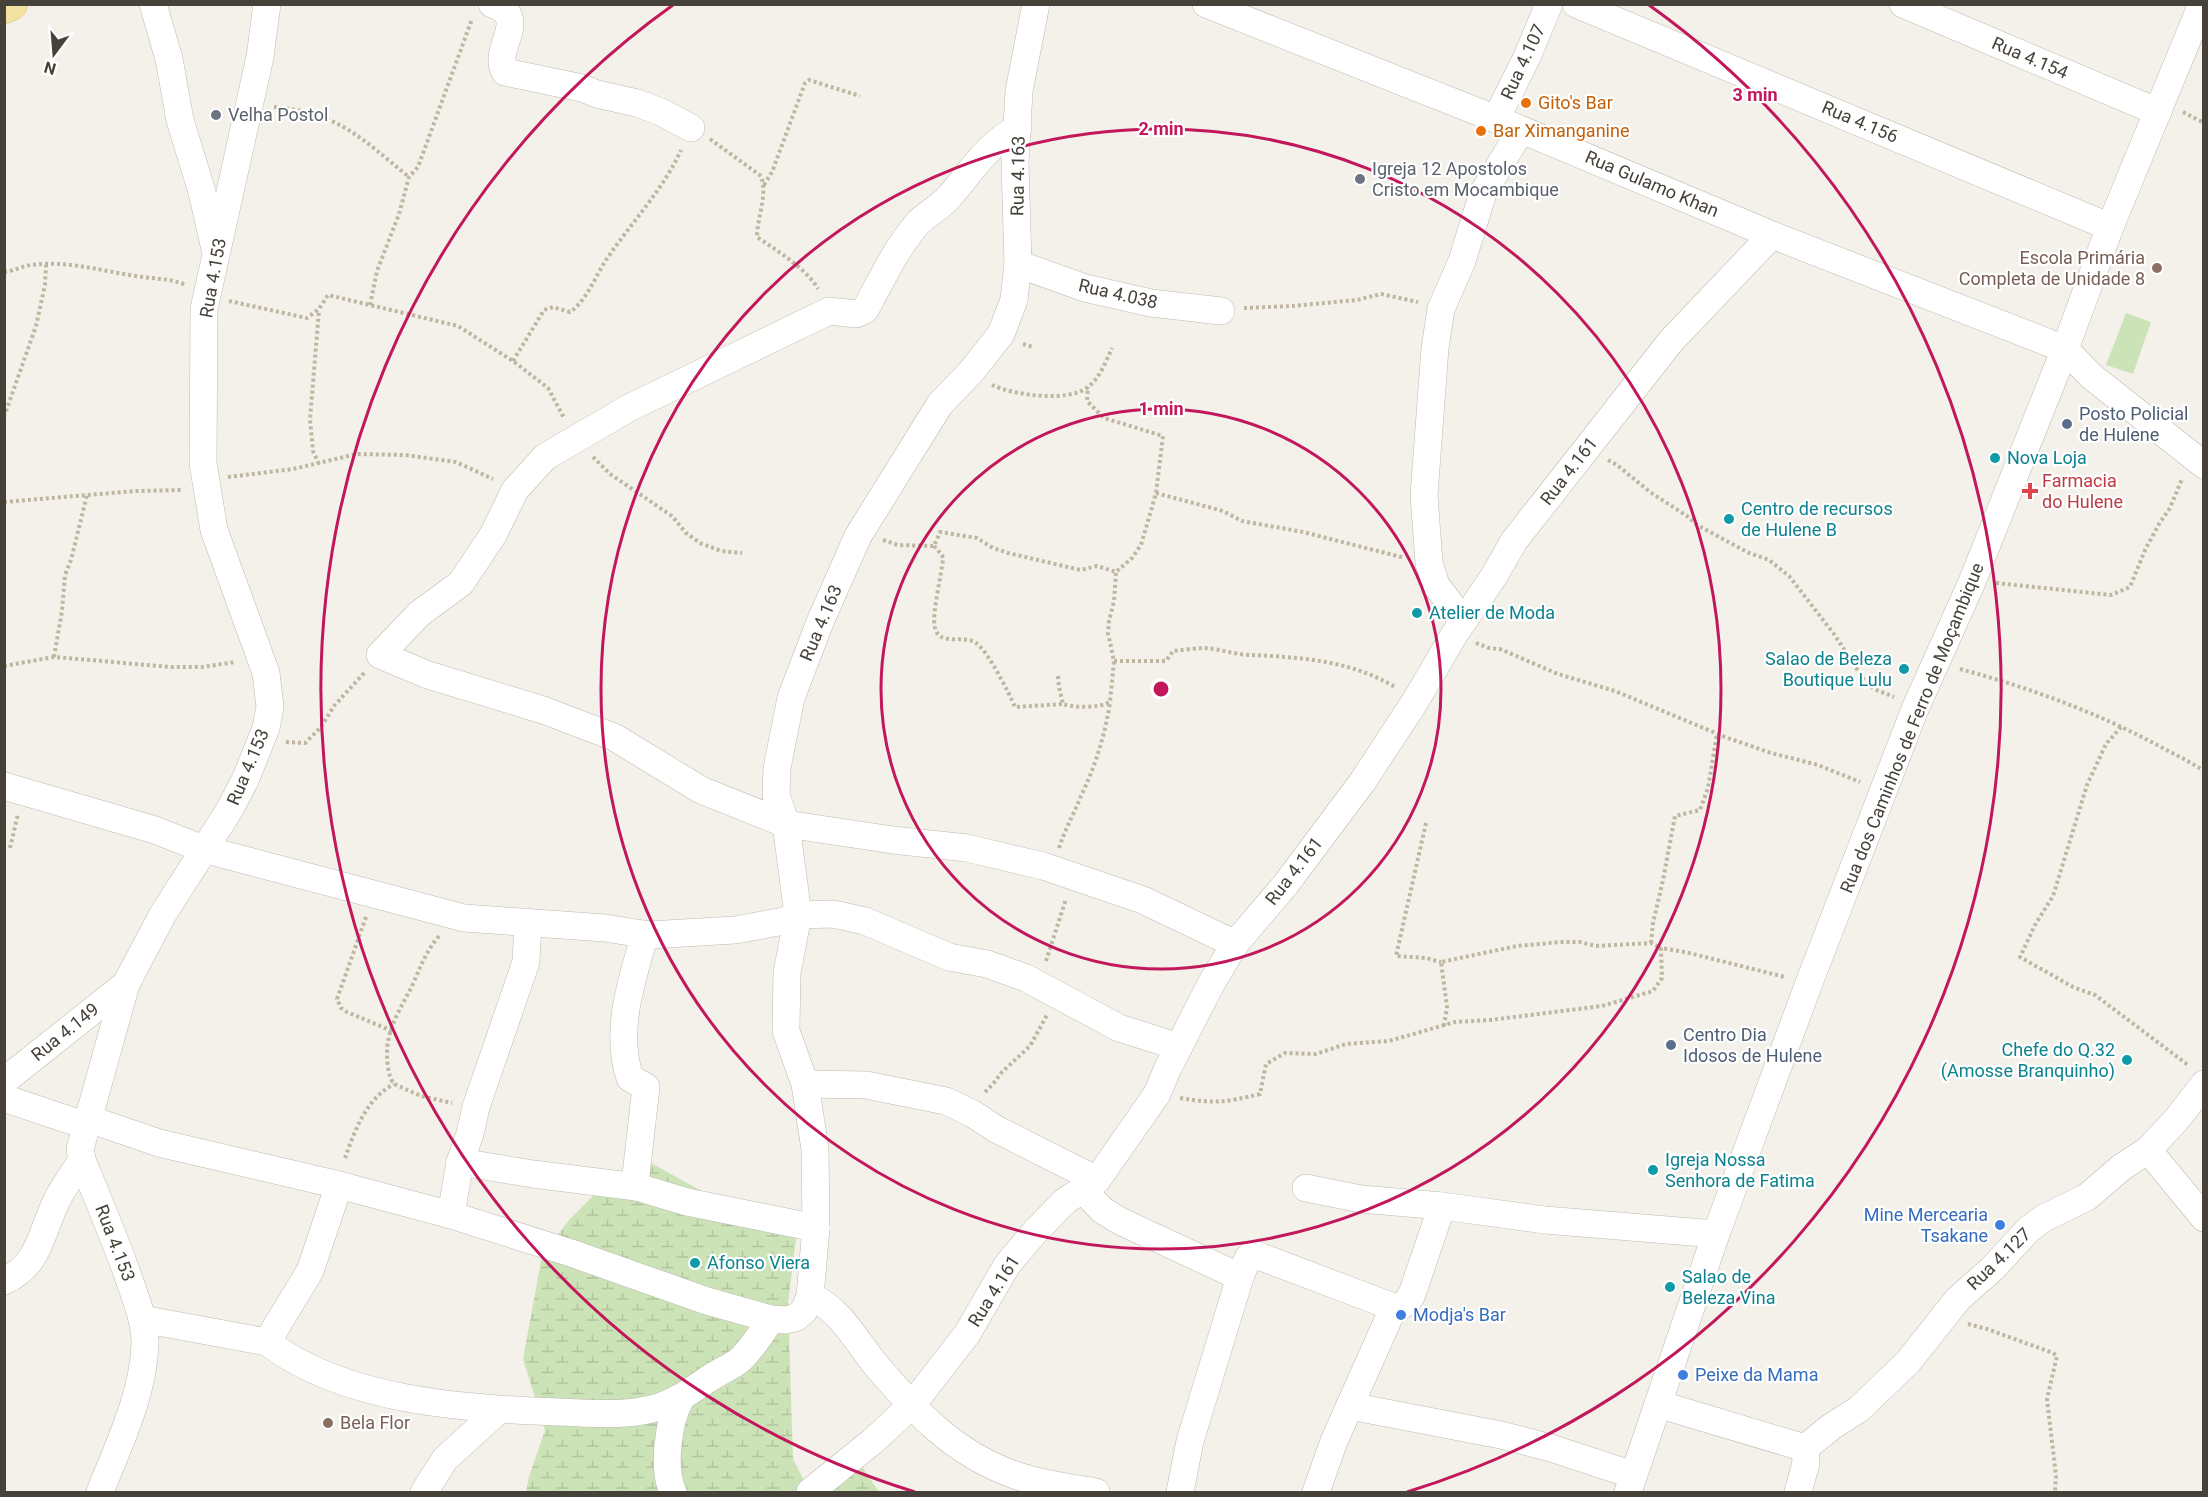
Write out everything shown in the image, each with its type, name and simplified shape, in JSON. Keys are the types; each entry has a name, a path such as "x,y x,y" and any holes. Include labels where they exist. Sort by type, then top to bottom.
{"main road":[{"path":"4,7 11,4"}],"street":[{"path":"153,4 169,59 180,120 202,192 216,256"},
{"name":"Rua 4.153","path":"100,1492 133,1404 145,1342 142,1319 112,1233 82,1160 81,1149 97,1085 120,1013 126,984 163,914 230,809 246,778 266,728 270,707 266,674 214,530 203,463 204,309 260,57 267,4"},
{"name":"Rua 4.163","path":"810,1296 816,1228 815,1149 805,1084 786,1031 787,973 798,915 786,824 776,795 777,768 791,698 819,622 858,536 940,404 970,373 1001,334 1014,300 1018,264 1016,164 1019,91 1036,4"},
{"name":"Rua Gulamo Khan","path":"1206,4 1496,118 1772,235 2065,349"},
{"name":"Rua 4.107","path":"1496,118 1527,57 1549,4"},
{"name":"Rua 4.156","path":"1576,4 2110,227"},
{"name":"Rua 4.154","path":"1903,4 2158,112"},
{"name":"Rua dos Caminhos de Ferro de Moçambique","path":"1630,1484 1716,1234 1884,787 1915,709 1972,582 2065,349 2110,227 2202,4"},
{"path":"483,10 506,11 510,19 501,58 501,66 505,72 637,103 661,112 691,128"},
{"path":"1018,128 981,157 941,206 919,221 865,310 856,314 829,311 628,408 545,457 515,490 493,535 461,583 420,614 380,655 428,675 543,710 614,737 701,790 786,824 967,848 1042,866 1143,900 1234,944"},
{"path":"1458,628 1436,585 1429,563 1424,495 1435,348 1442,309 1462,261 1483,193 1521,130"},
{"name":"Rua 4.161","path":"810,1492 873,1442 912,1405 967,1334 1006,1265 1065,1201 1089,1184 1157,1094 1212,982 1234,944 1286,884 1363,781 1514,542 1671,341 1772,235"},
{"name":"Rua 4.038","path":"1018,264 1085,288 1151,303 1221,311"},
{"path":"2065,349 2091,376 2199,462"},
{"path":"14,789 155,830 203,849 305,878 367,891 464,918 605,928 645,934 735,930 784,921 798,915 833,914 864,921 949,957 987,963 1048,990 1119,1028 1179,1047"},
{"path":"451,1215 460,1162 476,1107 526,962 528,922"},
{"path":"637,1188 636,1175 646,1087 630,1078 623,1034 627,1000 645,934"},
{"name":"Rua 4.149","path":"4,1081 126,984"},
{"name":"Rua 4.127","path":"1805,1448 1859,1409 1908,1362 1958,1299 1992,1269 2029,1229 2044,1218 2087,1197 2122,1167 2148,1150 2177,1119 2199,1077"},
{"path":"805,1084 866,1085 946,1101 973,1114 1089,1184 1102,1210 1120,1221 1240,1277"},
{"path":"4,1098 159,1143 339,1185 451,1215 572,1253 707,1301 771,1319 785,1320 795,1317 804,1311 810,1296 833,1310 865,1352 927,1423 987,1463 1011,1484 1048,1484 1096,1492"},
{"path":"2148,1150 2204,1218"},
{"path":"4,1281 26,1268 38,1246 58,1197 82,1160"},
{"path":"460,1162 637,1188 687,1202 816,1228"},
{"path":"267,1342 310,1270 339,1185"},
{"path":"1306,1188 1361,1199 1442,1206 1599,1226 1716,1234"},
{"path":"1316,1492 1334,1440 1392,1311 1407,1302 1412,1294 1442,1206"},
{"path":"1180,1492 1191,1441 1240,1277 1251,1255 1396,1308"},
{"path":"142,1319 267,1342 293,1358 352,1385 411,1399 499,1410 607,1414 658,1407 681,1398 738,1361 752,1347 771,1319"},
{"path":"673,1492 666,1462 675,1409 681,1398"},
{"path":"1658,1404 1805,1448 1806,1463 1798,1492"},
{"path":"1350,1406 1551,1448 1630,1484"},
{"path":"424,1492 445,1459 499,1410"}],"path":[{"path":"370,305 377,271 399,214 409,177 418,167 483,10"},
{"path":"829,311 814,282 784,256 757,237 757,224 764,186 772,172 805,83 809,80 860,96"},
{"path":"249,108 278,107 311,113 340,123 361,137 409,177"},
{"path":"513,361 544,310 553,307 570,312 579,306 606,261 671,172 691,128 760,176 764,186"},
{"path":"4,272 29,265 91,267 169,279 185,284 207,296 307,318 319,309 328,295 458,326 513,361 548,388 574,438 610,474 672,516 686,533 700,543 721,551 742,553"},
{"path":"4,417 36,326 45,285 46,265"},
{"path":"1221,311 1248,307 1292,306 1357,300 1381,294 1442,309"},
{"path":"319,309 310,419 313,452 319,464"},
{"path":"1042,866 1059,848 1082,796 1102,740 1110,702 1114,661 1108,633 1116,572 1132,558 1141,545 1156,493 1163,436 1104,418 1087,401 1089,387 1104,366 1112,348"},
{"path":"970,373 1006,392 1040,395 1073,394 1089,387"},
{"path":"1586,451 1589,450 1617,465 1697,525 1749,553 1769,560 1789,576 1810,601 1864,680 1874,689 1915,709"},
{"path":"4,502 137,491 206,489 228,477 319,464 357,454 405,455 456,462 515,490"},
{"path":"1972,582 1983,579 2000,585 2111,595 2130,587 2145,550 2170,508 2184,475 2199,462"},
{"path":"1156,493 1223,511 1242,521 1303,532 1384,554 1429,563"},
{"path":"54,657 62,611 65,575 87,495"},
{"path":"934,546 940,532 952,533 977,538 1008,554 1081,570 1097,566 1116,572"},
{"path":"858,536 880,539 898,545 934,546 943,558 935,613 934,627 937,633 944,639 976,643 1005,686 1015,706 1103,705 1110,702"},
{"path":"1458,628 1489,648 1500,649 1557,674 1615,691 1717,734 1772,753 1818,765 1858,782 1884,787"},
{"path":"1114,661 1166,661 1173,651 1205,648 1335,663 1377,676 1416,700"},
{"path":"4,666 54,657 138,665 202,667 236,662 259,654"},
{"path":"266,728 276,737 288,743 305,743 321,727 334,706 380,655"},
{"path":"1936,664 2034,690 2121,727 2204,771"},
{"path":"1058,676 1063,704"},
{"path":"2121,727 2106,744 2087,785 2053,896 2035,925 2020,957 2073,987 2095,996 2199,1077"},
{"path":"1651,943 1653,923 1676,816 1700,810 1708,788 1717,734"},
{"path":"10,848 14,789"},
{"path":"1426,823 1396,956 1426,958 1441,962 1517,946 1561,942 1580,942 1596,946 1651,943 1661,948 1809,983"},
{"path":"973,1114 981,1095 1030,1046 1048,990 1073,876"},
{"path":"367,891 369,896 366,917 337,999 341,1008 347,1012 392,1031"},
{"path":"454,915 424,957 411,988 400,1006 388,1042 388,1059 393,1084 421,1096 476,1107"},
{"path":"1157,1094 1220,1103 1260,1094 1266,1064 1286,1053 1316,1054 1346,1044 1389,1041 1455,1022 1602,1006 1653,991 1662,978 1661,948"},
{"path":"1441,962 1447,1007 1444,1026"},
{"path":"345,1158 359,1120 380,1095 393,1084"},
{"path":"1942,1318 1987,1329 2057,1356 2047,1399 2056,1476 2055,1492"}],"green space":[{"path":"2126,313 2151,322 2133,374 2106,365"},
{"path":"651,1163 736,1210 797,1232 788,1303 793,1459 810,1492 526,1492 545,1430 523,1359 542,1256 569,1220 604,1185"},
{"path":"859,1462 879,1492 826,1492"}],"place":[{"name":"Gito's Bar","path":"1526,103"},
{"name":"Velha Postol","path":"216,115"},
{"name":"Bar Ximanganine","path":"1481,131"},
{"name":"Igreja 12 Apostolos Cristo em Mocambique","path":"1360,179"},
{"name":"Escola Primária Completa de Unidade 8","path":"2157,268"},
{"name":"Posto Policial de Hulene","path":"2067,424"},
{"name":"Nova Loja","path":"1995,458"},
{"name":"Farmacia do Hulene","path":"2030,491"},
{"name":"Centro de recursos de Hulene B","path":"1729,519"},
{"name":"Atelier de Moda","path":"1417,613"},
{"name":"Salao de Beleza Boutique Lulu","path":"1904,669"},
{"name":"Centro Dia Idosos de Hulene","path":"1671,1045"},
{"name":"Chefe do Q.32 (Amosse Branquinho)","path":"2127,1060"},
{"name":"Igreja Nossa Senhora de Fatima","path":"1653,1170"},
{"name":"Mine Mercearia Tsakane","path":"2000,1225"},
{"name":"Afonso Viera","path":"695,1263"},
{"name":"Salao de Beleza Vina","path":"1670,1287"},
{"name":"Modja's Bar","path":"1401,1315"},
{"name":"Peixe da Mama","path":"1683,1375"},
{"name":"Bela Flor","path":"328,1423"}]}
